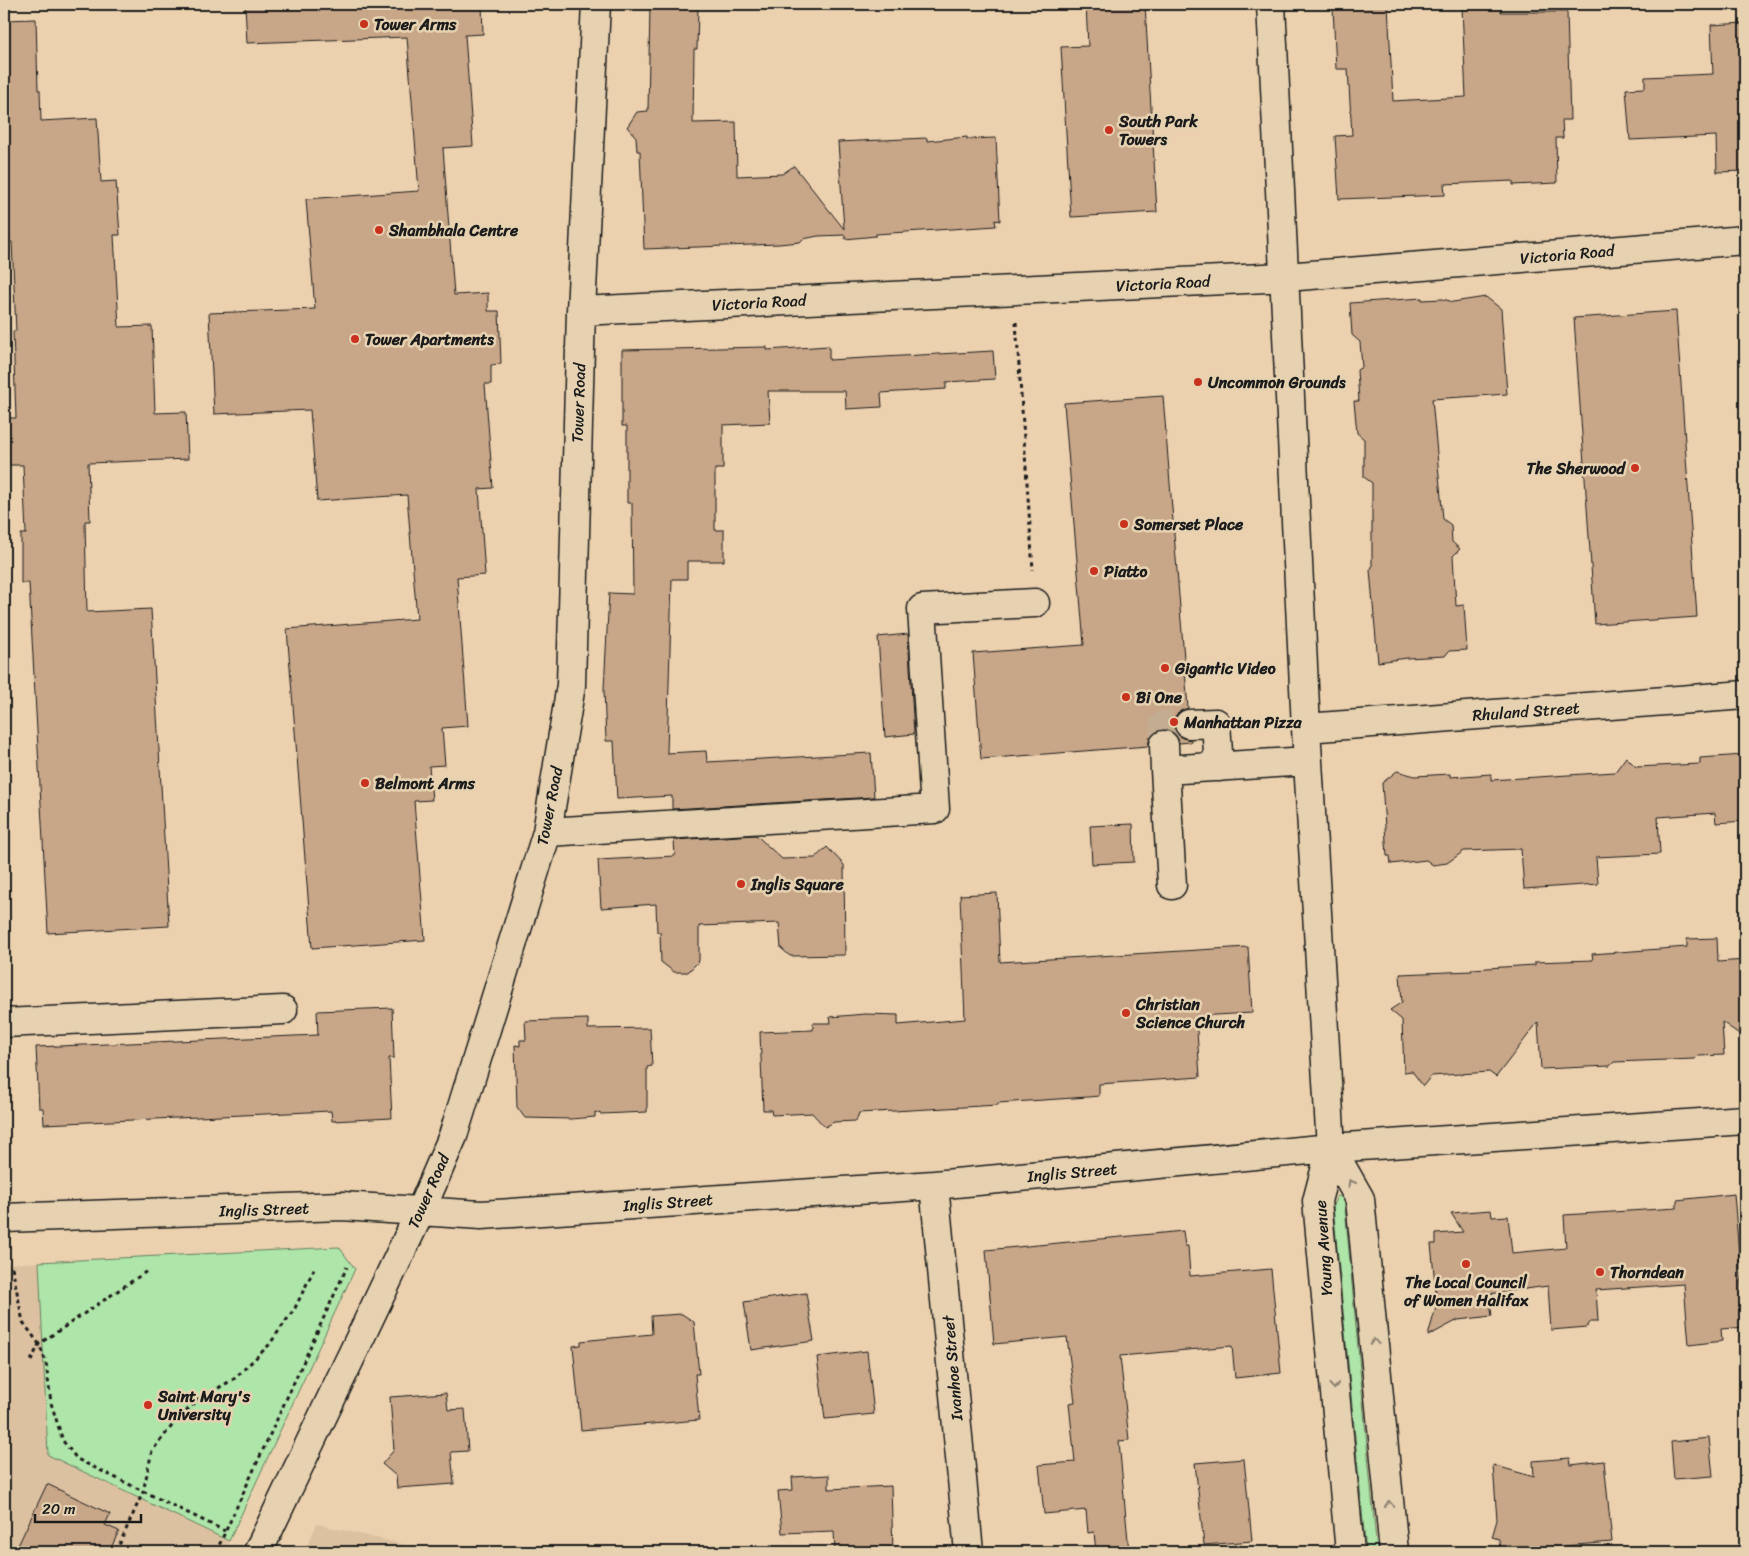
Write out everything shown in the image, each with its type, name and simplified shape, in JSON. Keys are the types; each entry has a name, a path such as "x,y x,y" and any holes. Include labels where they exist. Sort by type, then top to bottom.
{"street":[{"name":"Tower Road","path":"258,1552 421,1210 453,1136 547,832 570,685 581,311 596,4"},
{"path":"1271,4 1286,277 1306,728 1331,1148 1360,1199 1394,1552"},
{"name":"Victoria Road","path":"581,311 1286,277 1745,240"},
{"path":"547,832 935,809 922,609 1035,603"},
{"name":"Rhuland Street","path":"1306,728 1745,695"},
{"path":"1189,724 1216,723 1219,767"},
{"path":"1172,885 1165,757 1219,767 1308,761"},
{"path":"4,1023 283,1010"},
{"name":"Inglis Street","path":"4,1218 342,1206 481,1215 934,1185 1331,1148 1745,1120"},
{"name":"Young Avenue","path":"1331,1148 1317,1201 1350,1552"},
{"name":"Ivanhoe Street","path":"934,1185 969,1552"}],"path":[{"path":"1014,290 1035,603"},
{"path":"12,1267 23,1322 39,1344 46,1362 51,1403 63,1440 77,1459 225,1531"},
{"path":"116,1552 143,1492 152,1451 175,1422 199,1399 234,1379 269,1345 295,1308 315,1267"},
{"path":"216,1552 347,1267"},
{"path":"31,1361 39,1344 147,1270"}],"shaded area":[{"name":"Saint Mary's University","path":"339,1247 355,1269 224,1552 4,1552 4,1264"},
{"path":"317,1524 427,1550 579,1552 304,1552"}],"green space":[{"path":"1337,1196 1344,1198 1377,1552 1366,1552 1333,1205"},
{"name":"Saint Mary's University","path":"339,1247 355,1269 229,1541 48,1455 39,1262"}],"building":[{"path":"245,4 482,4 483,34 465,35 473,146 443,148 454,295 488,293 488,311 499,311 501,364 491,365 491,384 485,384 493,488 479,489 485,575 457,577 468,726 442,728 445,765 429,766 432,800 414,801 425,940 312,948 287,629 417,619 407,495 317,501 310,410 214,414 209,313 315,309 306,199 419,191 407,37 247,43"},
{"name":"South Park Towers","path":"1086,4 1145,4 1157,212 1071,217 1061,47 1088,46"},
{"path":"1388,5 1393,101 1466,97 1462,7 1501,6 1501,12 1567,12 1570,120 1562,120 1563,138 1556,138 1557,183 1513,185 1513,181 1444,184 1445,195 1339,199 1335,136 1352,135 1348,69 1336,69 1333,8"},
{"path":"650,6 698,6 697,49 694,49 693,123 736,122 737,176 782,174 794,166 844,229 838,142 927,138 927,141 967,137 967,139 996,138 1000,221 995,220 996,226 876,234 876,236 845,239 845,235 818,236 803,239 800,242 779,244 644,249 640,151 637,151 636,137 627,127 637,112 648,111"},
{"path":"36,19 41,121 97,118 101,182 116,181 120,235 114,235 119,327 152,326 155,413 186,412 188,459 88,463 90,521 85,521 87,612 151,609 169,926 48,933 29,583 21,583 21,534 26,534 23,465 6,465 4,418 16,418 13,331 16,331 12,242 6,242 4,199 4,20"},
{"path":"1745,23 1745,171 1717,172 1716,136 1630,140 1626,89 1645,88 1645,77 1713,74 1711,25"},
{"path":"1486,297 1501,309 1507,394 1432,399 1443,519 1451,525 1452,542 1460,549 1453,556 1456,606 1464,605 1467,650 1449,651 1445,656 1378,662 1370,570 1372,567 1372,483 1364,477 1364,439 1357,433 1354,401 1359,401 1357,370 1362,367 1360,342 1352,335 1350,303 1422,298 1422,300 1443,299 1453,302"},
{"name":"The Sherwood","path":"1676,311 1697,617 1595,624 1574,318"},
{"path":"829,346 829,360 993,351 995,379 946,382 946,389 881,393 882,407 846,409 845,391 768,391 770,423 723,425 723,469 715,469 715,530 724,530 724,561 687,561 687,579 672,579 667,753 706,751 707,762 871,753 874,797 672,809 672,796 617,799 614,741 606,741 604,689 609,593 633,594 632,503 627,503 627,426 622,426 622,350 767,347 767,350"},
{"name":"Somerset Place","path":"1163,396 1188,708 1180,711 1175,716 1173,725 1176,733 1182,738 1191,740 1191,742 1179,743 1177,736 1172,731 1163,729 1155,732 1150,737 1148,746 981,759 973,653 1084,645 1064,403"},
{"path":"908,634 914,734 885,737 878,637"},
{"path":"1744,755 1745,821 1716,823 1715,813 1658,817 1660,854 1596,857 1598,884 1524,889 1521,849 1464,851 1447,863 1433,865 1426,860 1391,864 1390,856 1387,856 1382,783 1397,771 1415,776 1450,774 1450,777 1491,774 1491,780 1615,772 1626,757 1636,767 1700,764 1700,758"},
{"path":"1133,824 1134,862 1092,864 1090,826"},
{"path":"756,835 782,859 815,858 827,847 844,865 845,955 790,956 781,948 779,923 699,926 699,961 688,972 674,972 661,962 660,932 657,932 656,904 601,908 598,860 675,856 674,840"},
{"path":"997,893 1000,962 1248,947 1252,1013 1196,1016 1200,1077 1099,1084 1099,1096 998,1103 998,1105 859,1113 856,1121 834,1122 825,1127 812,1113 772,1115 771,1110 763,1110 760,1032 813,1030 813,1023 831,1023 830,1017 865,1014 898,1015 898,1025 965,1019 960,895"},
{"path":"1717,938 1718,962 1745,960 1745,1038 1722,1022 1724,1055 1698,1056 1695,1059 1614,1062 1610,1066 1541,1069 1538,1022 1496,1077 1489,1072 1431,1076 1423,1086 1412,1071 1404,1072 1402,1020 1390,1010 1402,1002 1400,974 1472,971 1471,969 1535,965 1535,962 1593,960 1592,954 1687,947 1687,939"},
{"path":"392,1008 394,1058 389,1058 392,1118 332,1121 331,1111 44,1124 43,1108 39,1108 36,1047 318,1035 317,1011"},
{"path":"588,1019 588,1029 650,1028 652,1066 647,1067 647,1112 601,1114 595,1112 595,1117 571,1119 525,1118 517,1107 515,1045 520,1046 520,1040 526,1040 525,1021"},
{"path":"1734,1194 1745,1327 1721,1329 1722,1341 1689,1345 1684,1284 1596,1290 1598,1321 1591,1321 1587,1327 1551,1330 1548,1286 1489,1294 1492,1316 1458,1320 1428,1336 1437,1303 1431,1244 1436,1244 1436,1234 1463,1232 1451,1213 1491,1210 1492,1217 1508,1216 1512,1253 1566,1248 1564,1215 1677,1208 1677,1200"},
{"path":"1183,1231 1185,1246 1188,1246 1190,1276 1271,1269 1281,1373 1235,1378 1232,1346 1120,1356 1129,1440 1119,1441 1129,1552 1096,1552 1094,1532 1088,1533 1086,1510 1044,1514 1039,1465 1075,1462 1069,1403 1075,1402 1067,1337 994,1344 986,1250"},
{"path":"806,1293 814,1341 751,1350 744,1302"},
{"path":"682,1314 694,1322 699,1374 695,1374 699,1420 581,1430 573,1346 581,1345 581,1341 652,1334 651,1316"},
{"path":"867,1351 874,1414 825,1419 817,1357"},
{"path":"446,1393 448,1410 465,1409 468,1451 451,1452 454,1484 397,1488 396,1476 382,1464 394,1450 390,1397"},
{"path":"1709,1438 1713,1476 1674,1479 1671,1442"},
{"path":"1570,1458 1571,1465 1604,1461 1612,1542 1564,1546 1558,1552 1545,1550 1500,1552 1499,1539 1492,1537 1497,1520 1493,1465 1534,1477 1533,1461"},
{"path":"1244,1459 1252,1541 1204,1545 1195,1463"},
{"path":"829,1475 829,1489 891,1486 893,1552 835,1552 834,1531 782,1533 778,1491 793,1490 792,1477"},
{"path":"47,1484 110,1514 105,1525 119,1531 109,1552 15,1552"}],"tunnel":[{"path":"1164,745 1164,725 1189,724"}],"place":[{"name":"Tower Arms","path":"364,24"},
{"name":"South Park Towers","path":"1109,130"},
{"name":"Shambhala Centre","path":"379,230"},
{"name":"Tower Apartments","path":"355,339"},
{"name":"Uncommon Grounds","path":"1198,382"},
{"name":"The Sherwood","path":"1635,468"},
{"name":"Somerset Place","path":"1124,524"},
{"name":"Piatto","path":"1094,571"},
{"name":"Gigantic Video","path":"1165,668"},
{"name":"Bi One","path":"1126,697"},
{"name":"Manhattan Pizza","path":"1174,722"},
{"name":"Belmont Arms","path":"365,783"},
{"name":"Inglis Square","path":"741,884"},
{"name":"Christian Science Church","path":"1126,1013"},
{"name":"The Local Council of Women Halifax","path":"1466,1264"},
{"name":"Thorndean","path":"1600,1272"},
{"name":"Saint Mary's University","path":"148,1405"}]}
